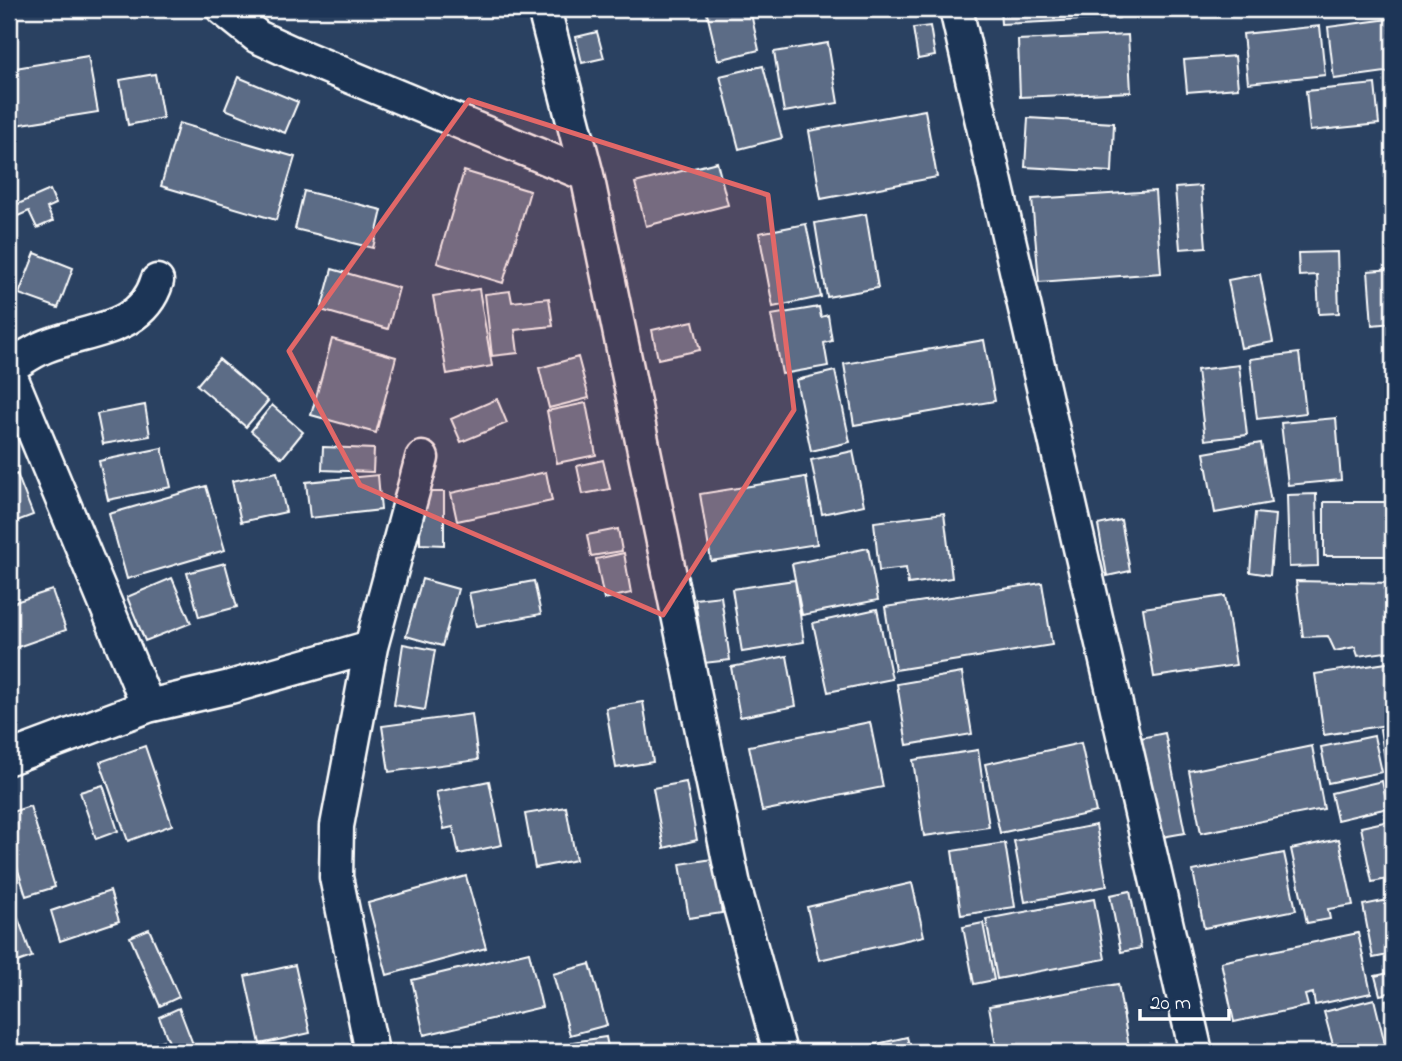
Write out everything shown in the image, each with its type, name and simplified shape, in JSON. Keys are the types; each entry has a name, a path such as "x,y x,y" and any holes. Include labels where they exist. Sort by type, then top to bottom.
{"street":[{"path":"223,9 258,37 587,175"},
{"path":"544,9 587,175 734,885 780,1052"},
{"path":"956,9 1196,1052"},
{"path":"148,706 9,369 44,346 117,325 137,313 153,295 157,281"},
{"path":"372,1052 336,877 337,825 371,647 422,458"},
{"path":"9,758 148,706 230,687 371,647"}],"highlighted area":[{"path":"469,100 768,195 794,410 663,615 360,485 289,351"}],"building":[{"path":"706,9 750,9 759,50 718,60"},
{"path":"1000,9 1118,9 1119,18 1001,24"},
{"path":"1389,19 1393,71 1334,79 1328,27"},
{"path":"930,26 935,56 918,59 913,28"},
{"path":"1320,26 1325,75 1248,83 1243,34"},
{"path":"597,32 604,58 582,63 576,37"},
{"path":"1128,35 1131,92 1020,97 1018,40"},
{"path":"828,43 838,103 784,112 774,52"},
{"path":"88,56 98,112 9,126 9,69"},
{"path":"1235,56 1238,88 1187,92 1184,60"},
{"path":"763,66 782,138 739,149 720,76"},
{"path":"155,74 163,118 128,125 120,80"},
{"path":"238,77 298,102 285,133 225,109"},
{"path":"1375,84 1379,124 1310,131 1306,91"},
{"path":"925,110 937,177 821,199 809,131"},
{"path":"1028,118 1114,123 1112,172 1025,167"},
{"path":"179,123 295,157 276,220 161,186"},
{"path":"717,162 728,205 646,226 635,183"},
{"path":"464,171 530,191 503,283 437,263"},
{"path":"1201,186 1206,247 1180,249 1175,188"},
{"path":"50,190 56,204 47,208 53,221 37,228 29,211 9,220 9,208"},
{"path":"304,191 382,210 373,248 295,229"},
{"path":"1155,191 1161,273 1039,282 1032,199"},
{"path":"866,214 878,288 827,297 815,223"},
{"path":"806,224 821,297 773,307 759,233"},
{"path":"1337,252 1339,313 1319,314 1317,275 1299,276 1298,253"},
{"path":"35,253 73,268 58,308 19,294"},
{"path":"332,269 399,288 388,329 321,310"},
{"path":"1393,269 1393,323 1372,325 1368,271"},
{"path":"1260,274 1273,342 1241,348 1228,280"},
{"path":"479,289 492,366 447,374 433,296"},
{"path":"510,291 512,302 549,298 553,326 515,330 518,353 492,356 485,294"},
{"path":"819,307 821,317 828,315 832,341 824,343 828,366 782,374 771,315"},
{"path":"693,321 700,350 658,359 652,330"},
{"path":"332,339 396,357 376,433 311,415"},
{"path":"984,340 995,401 854,425 844,364"},
{"path":"1299,353 1306,413 1257,419 1250,359"},
{"path":"578,357 589,398 549,408 539,368"},
{"path":"219,359 268,401 246,427 197,385"},
{"path":"1239,365 1247,435 1205,440 1197,370"},
{"path":"835,371 850,442 811,451 796,380"},
{"path":"497,399 507,423 461,442 451,419"},
{"path":"586,403 596,455 557,463 547,411"},
{"path":"145,405 150,436 103,444 97,414"},
{"path":"272,405 303,432 282,458 251,431"},
{"path":"1336,418 1341,480 1288,485 1281,423"},
{"path":"1261,443 1271,503 1215,513 1204,453"},
{"path":"323,447 374,449 373,472 322,470"},
{"path":"162,448 171,487 108,500 99,461"},
{"path":"853,451 864,505 822,514 811,460"},
{"path":"603,460 610,489 583,494 577,466"},
{"path":"277,472 286,512 241,522 232,481"},
{"path":"546,472 552,501 457,521 451,493"},
{"path":"17,474 33,515 9,524 9,477"},
{"path":"378,475 381,510 310,518 306,482"},
{"path":"806,477 817,544 711,561 700,494"},
{"path":"206,486 225,550 127,579 109,514"},
{"path":"420,492 444,492 444,545 420,544"},
{"path":"1316,494 1318,566 1289,567 1287,495"},
{"path":"1324,502 1393,502 1393,556 1324,556"},
{"path":"944,513 952,578 908,584 906,568 879,571 874,522"},
{"path":"1255,513 1275,515 1270,575 1250,572"},
{"path":"1121,520 1130,571 1107,576 1098,525"},
{"path":"618,529 622,551 591,556 587,535"},
{"path":"868,548 878,600 802,615 792,564"},
{"path":"624,553 631,593 604,599 596,559"},
{"path":"225,563 237,607 199,617 187,573"},
{"path":"172,578 191,623 145,641 127,597"},
{"path":"422,579 458,589 442,646 406,636"},
{"path":"795,580 804,642 742,652 732,589"},
{"path":"534,581 541,614 476,626 469,593"},
{"path":"1296,581 1393,583 1393,651 1358,656 1355,647 1335,651 1328,636 1303,637"},
{"path":"1042,583 1052,645 895,670 885,607"},
{"path":"52,590 66,630 9,650 9,604"},
{"path":"721,596 730,660 704,663 695,599"},
{"path":"1225,596 1236,665 1154,677 1143,608"},
{"path":"877,609 892,679 828,692 813,623"},
{"path":"403,644 435,650 425,710 394,705"},
{"path":"787,656 796,706 740,717 731,667"},
{"path":"1393,662 1393,724 1324,735 1315,674"},
{"path":"962,673 972,734 907,745 897,684"},
{"path":"643,702 653,762 616,768 606,708"},
{"path":"472,714 478,760 389,772 382,726"},
{"path":"870,722 883,787 762,811 749,746"},
{"path":"1393,727 1393,795 1391,795 1380,729"},
{"path":"1165,733 1185,833 1162,837 1141,738"},
{"path":"1374,736 1382,772 1328,783 1321,747"},
{"path":"1081,743 1096,812 1000,833 985,764"},
{"path":"145,746 172,825 128,841 100,762"},
{"path":"1312,746 1324,809 1201,833 1189,771"},
{"path":"978,750 989,827 924,836 913,760"},
{"path":"489,781 502,845 459,854 453,827 444,829 436,792"},
{"path":"1382,781 1388,808 1337,820 1331,793"},
{"path":"686,782 697,840 664,848 653,788"},
{"path":"103,785 118,831 96,839 80,792"},
{"path":"30,806 55,887 26,896 9,841 9,813"},
{"path":"566,807 576,860 535,868 525,814"},
{"path":"1393,820 1393,878 1372,882 1361,827"},
{"path":"1096,825 1107,886 1025,902 1014,841"},
{"path":"1339,839 1353,905 1328,909 1330,919 1307,923 1291,849"},
{"path":"1005,843 1015,907 961,915 952,851"},
{"path":"1284,853 1296,910 1204,928 1193,871"},
{"path":"713,859 722,913 689,918 680,864"},
{"path":"466,876 486,948 387,975 368,903"},
{"path":"912,883 924,936 819,960 807,907"},
{"path":"110,891 119,921 60,941 51,911"},
{"path":"1130,891 1141,948 1121,952 1110,895"},
{"path":"1094,899 1105,959 997,979 986,919"},
{"path":"1393,899 1393,954 1373,958 1363,905"},
{"path":"14,907 32,957 9,965 9,909"},
{"path":"983,923 994,980 974,984 963,927"},
{"path":"149,929 179,997 160,1006 130,937"},
{"path":"1358,933 1371,993 1315,1005 1313,993 1305,995 1308,1006 1234,1022 1221,962"},
{"path":"529,952 542,1007 424,1035 412,980"},
{"path":"590,964 607,1025 570,1035 553,974"},
{"path":"295,965 310,1033 260,1044 245,976"},
{"path":"1393,972 1393,992 1380,995 1375,976"},
{"path":"1118,984 1129,1047 1096,1052 997,1052 989,1006"},
{"path":"1393,998 1393,1032 1386,1000"},
{"path":"1374,999 1387,1052 1335,1052 1324,1012"},
{"path":"179,1008 196,1052 173,1052 159,1017"},
{"path":"606,1037 609,1052 574,1052 572,1042"},
{"path":"907,1037 911,1052 843,1052"},
{"path":"163,1040 167,1052 125,1052"}]}
